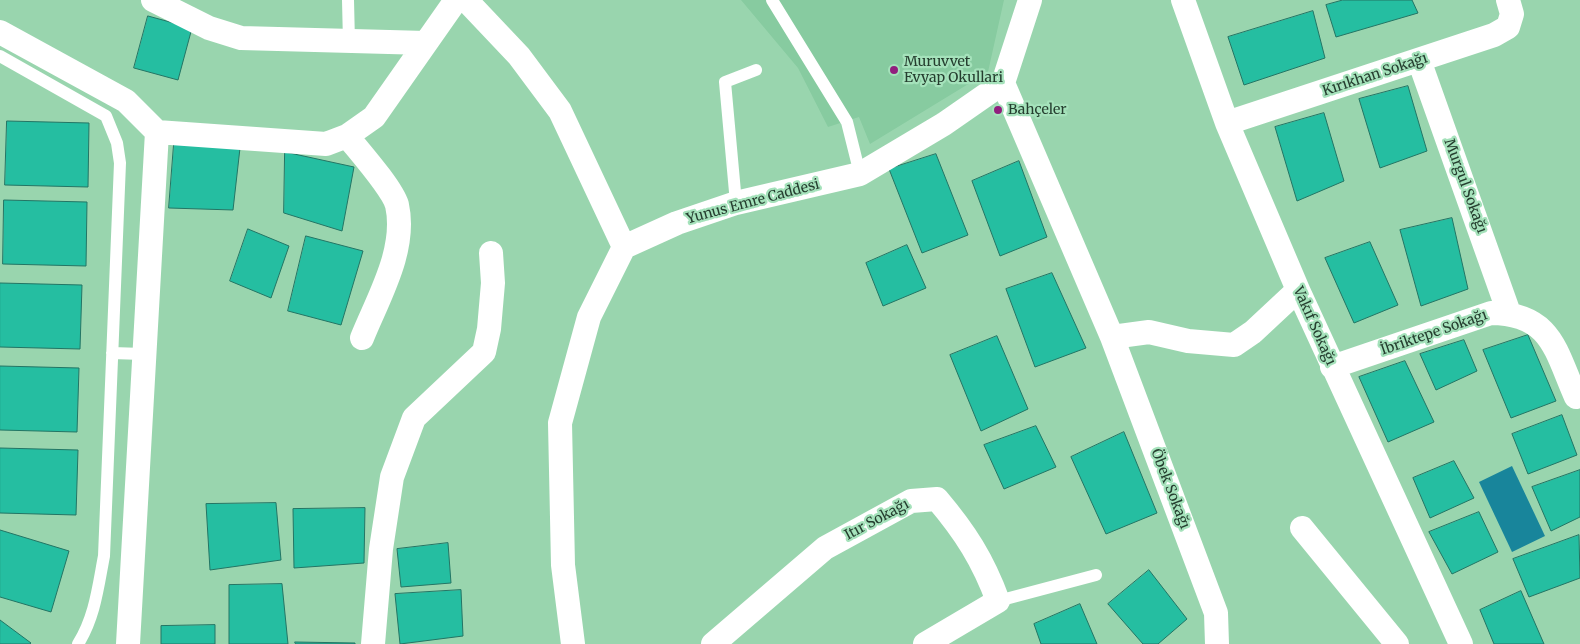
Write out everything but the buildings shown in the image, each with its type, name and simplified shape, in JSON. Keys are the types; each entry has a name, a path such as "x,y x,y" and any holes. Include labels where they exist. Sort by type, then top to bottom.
{"street":[{"path":"154,0 209,28 241,38 426,43"},
{"path":"0,32 126,101 157,132 326,144 348,136 374,117 456,0"},
{"path":"466,0 519,56 560,111 624,247 589,317 560,423 563,565 573,644"},
{"path":"1003,83 1030,0"},
{"name":"Vakıf Sokağı","path":"1183,0 1227,123 1298,290 1332,368 1461,644"},
{"name":"Kırıkhan Sokağı","path":"1227,123 1494,35 1508,27 1510,7"},
{"name":"Murgul Sokağı","path":"1419,60 1510,313"},
{"name":"Yunus Emre Caddesi","path":"624,247 677,223 736,203 860,174 944,124 1003,83"},
{"name":"Öbek Sokağı","path":"1003,83 1112,337 1216,613 1217,644"},
{"path":"128,644 157,132"},
{"path":"348,136 396,204 398,223 395,254 362,338"},
{"path":"373,644 381,549 392,477 414,418 484,352 489,329 493,283 491,254"},
{"path":"1112,337 1149,332 1188,341 1234,345 1253,332 1298,290"},
{"name":"İbriktepe Sokağı","path":"1332,368 1491,313 1510,313 1527,318 1546,332 1579,401"},
{"name":"Itır Sokağı","path":"713,644 824,548 911,501 937,500 961,527 986,568 988,607"},
{"path":"1302,528 1397,644"},
{"path":"926,644 988,607"}],"lane":[{"path":"348,0 349,42"},
{"path":"772,0 847,122 860,174"},
{"path":"0,56 106,116 116,143 120,164 104,556 88,629 78,644"},
{"path":"736,203 725,82 756,70"},
{"path":"112,353 143,354"},
{"path":"988,607 1096,575"}],"shaded area":[{"name":"Muruvvet Evyap Okullari","path":"741,0 1004,0 988,72 870,144 859,117 828,127 798,68"}],"water":[{"path":"1512,466 1545,536 1512,552 1479,482"}],"place":[{"name":"Muruvvet Evyap Okullari","path":"894,70"},
{"name":"Bahçeler","path":"998,110"}]}
